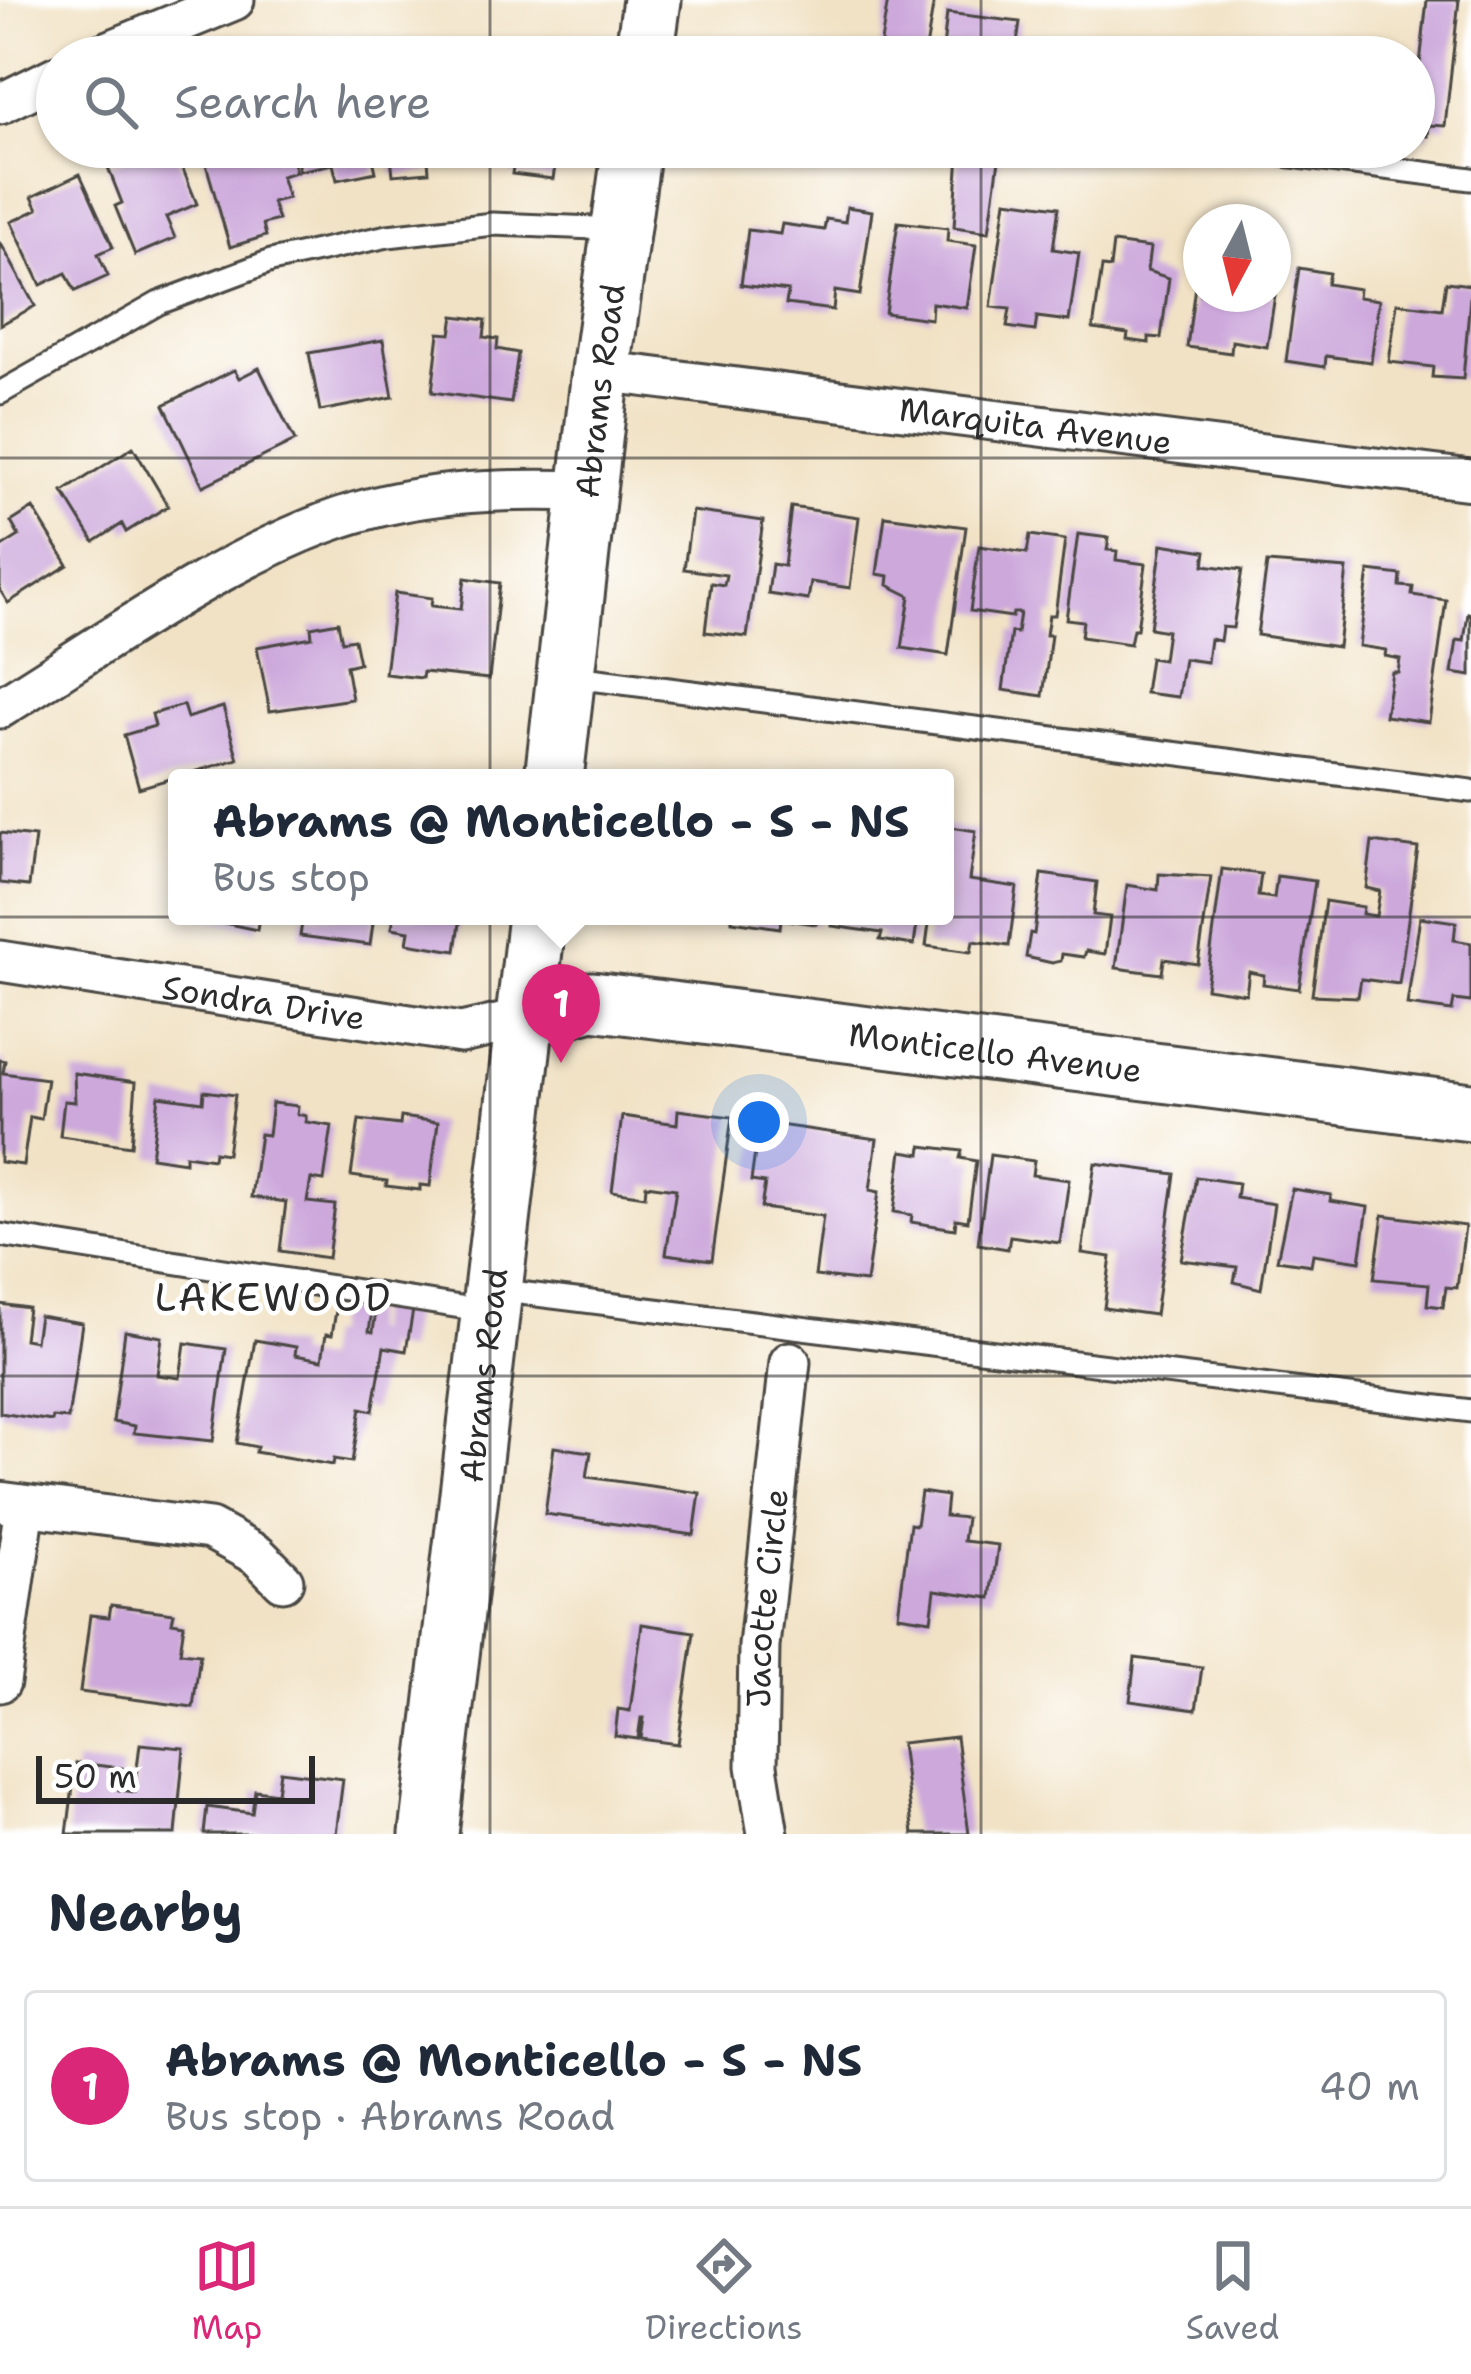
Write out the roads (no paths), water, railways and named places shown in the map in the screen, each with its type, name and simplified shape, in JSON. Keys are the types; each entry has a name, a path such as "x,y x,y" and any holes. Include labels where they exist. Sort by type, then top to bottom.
{"main road":[{"path":"647,36 652,0"},
{"name":"Abrams Road","path":"555,769 629,168"},
{"name":"Abrams Road","path":"429,1834 536,925"},
{"name":"Monticello Avenue","path":"524,1019 592,1001 1471,1112"}],"street":[{"path":"146,36 234,0"},
{"path":"0,104 36,86"},
{"name":"Marquita Avenue","path":"601,371 1471,480"},
{"path":"0,708 256,554 326,523 445,494 502,488 586,491"},
{"name":"Sondra Drive","path":"0,962 461,1034 524,1019"},
{"name":"Jacotte Circle","path":"768,1834 757,1766 759,1646 790,1362"},
{"path":"0,1682 12,1504 210,1528 256,1555 284,1581"}],"lane":[{"path":"1385,168 1471,179"},
{"path":"0,393 159,303 271,261 388,236 493,224 620,229"},
{"path":"566,676 1471,791"},
{"path":"0,1235 492,1300 1471,1411"}],"place":[{"name":"Abrams @ Monticello - S - NS","path":"561,1063"}],"district":[{"name":"LAKEWOOD","path":"274,1297"}]}
